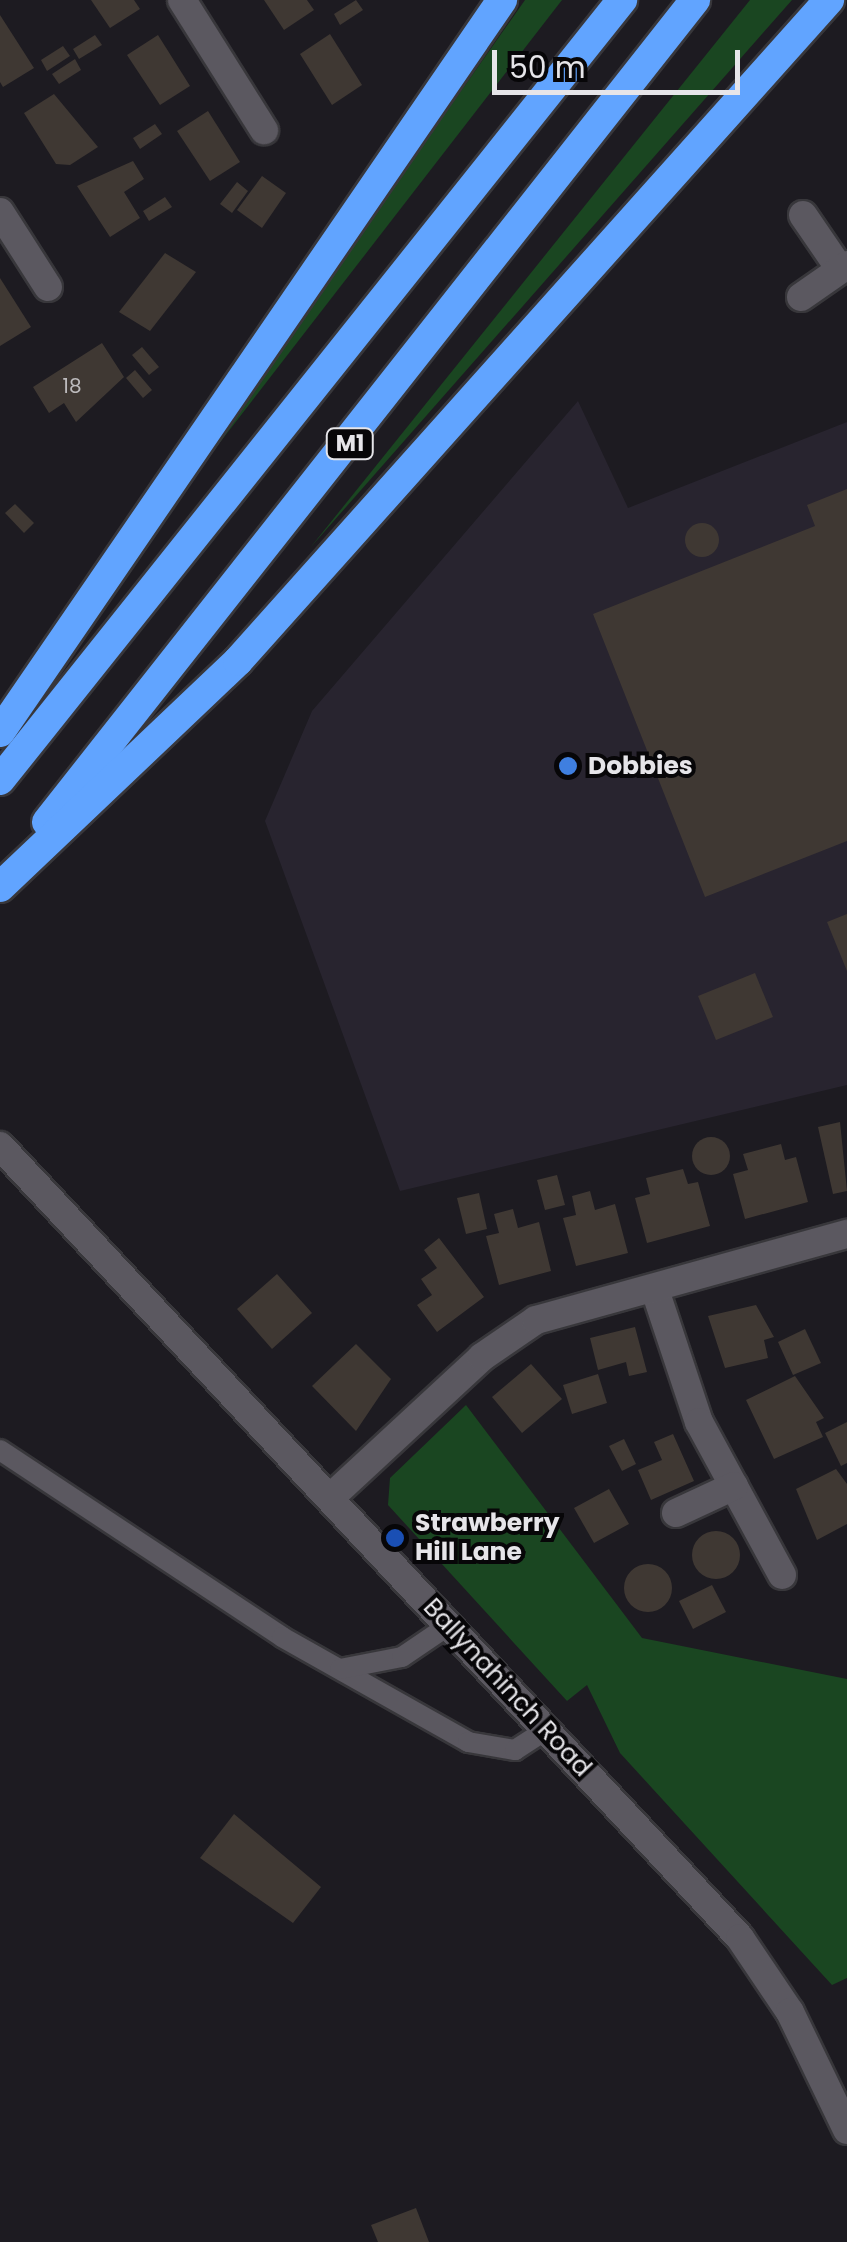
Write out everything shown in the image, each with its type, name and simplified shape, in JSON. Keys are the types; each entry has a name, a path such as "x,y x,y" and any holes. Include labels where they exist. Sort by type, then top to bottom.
{"highway":[{"path":"0,732 502,0"},
{"name":"M1","path":"0,780 622,0"},
{"name":"M1","path":"0,885 694,0"},
{"path":"0,885 238,662 829,0"}],"street":[{"path":"182,0 264,130"},
{"path":"0,212 48,287"},
{"path":"800,296 844,267 803,215"},
{"name":"Ballynahinch Road","path":"0,1146 546,1729 762,1968 847,2130"},
{"path":"330,1498 482,1357 536,1320 847,1234"},
{"path":"655,1290 699,1422 782,1576"},
{"path":"676,1514 734,1486"}],"lane":[{"path":"0,1450 340,1669 495,1752 546,1729"},
{"path":"340,1669 402,1656 449,1626"}],"shaded area":[{"name":"Dobbies","path":"578,401 628,508 847,422 847,1085 400,1191 265,821 312,711"}],"green space":[{"path":"525,0 562,0 190,481 344,257"},
{"path":"750,0 792,0 310,548"},
{"path":"466,1405 642,1638 847,1679 847,1978 832,1985 620,1753 587,1685 567,1701 388,1505 390,1478"}],"building":[{"path":"91,0 134,0 140,9 110,28"},
{"path":"264,0 307,0 314,10 284,30"},
{"path":"356,0 363,10 340,25 334,14"},
{"path":"0,15 34,68 3,87 0,82"},
{"path":"330,34 362,85 332,105 300,54"},
{"path":"95,35 102,45 79,59 73,49"},
{"path":"158,35 190,86 160,105 127,55"},
{"path":"63,46 70,56 47,71 41,60"},
{"path":"75,59 81,70 59,84 52,74"},
{"path":"54,94 98,147 70,165 56,164 24,113"},
{"path":"208,111 240,162 210,181 177,131"},
{"path":"155,124 162,134 140,149 133,138"},
{"path":"133,161 144,179 124,192 140,218 110,237 77,186"},
{"path":"262,176 286,193 262,228 237,210"},
{"path":"237,182 248,191 232,213 220,204"},
{"path":"165,197 172,207 149,221 143,211"},
{"path":"165,253 196,272 150,331 119,312"},
{"path":"0,278 31,327 0,346"},
{"path":"102,343 124,377 76,422 64,403 49,413 33,387"},
{"path":"142,347 159,367 149,375 132,355"},
{"path":"135,370 152,390 143,398 126,378"},
{"path":"847,489 847,841 705,897 593,614 815,526 807,505"},
{"path":"15,504 34,523 24,533 5,513"},
{"path":"702,523 714,528 719,540 714,552 702,557 690,552 685,540 690,528"},
{"path":"847,914 847,971 827,922"},
{"path":"755,973 773,1017 716,1040 698,996"},
{"path":"840,1122 847,1191 833,1194 818,1127"},
{"path":"711,1137 724,1143 730,1156 724,1169 711,1175 698,1169 692,1156 698,1143"},
{"path":"781,1144 785,1160 796,1157 808,1202 745,1219 733,1174 748,1170 743,1154"},
{"path":"683,1169 688,1184 698,1182 710,1226 647,1243 635,1198 650,1194 646,1178"},
{"path":"557,1175 565,1205 545,1210 537,1180"},
{"path":"590,1191 595,1210 615,1204 628,1253 576,1266 563,1218 576,1215 572,1196"},
{"path":"479,1193 487,1229 466,1234 457,1198"},
{"path":"513,1209 518,1228 539,1222 551,1271 499,1285 486,1236 499,1233 494,1214"},
{"path":"439,1238 484,1297 437,1332 417,1305 432,1295 421,1279 437,1268 424,1250"},
{"path":"277,1274 312,1313 272,1349 237,1309"},
{"path":"756,1305 774,1337 764,1340 768,1358 725,1368 708,1316"},
{"path":"635,1327 647,1372 629,1376 626,1362 598,1370 590,1338"},
{"path":"805,1329 821,1363 793,1375 778,1342"},
{"path":"356,1344 391,1379 356,1431 312,1386"},
{"path":"531,1364 562,1399 522,1433 492,1397"},
{"path":"598,1374 607,1403 572,1414 563,1385"},
{"path":"795,1376 824,1418 816,1422 823,1437 774,1459 746,1400"},
{"path":"847,1422 847,1463 841,1466 825,1433"},
{"path":"673,1434 694,1481 651,1500 638,1470 662,1460 654,1442"},
{"path":"624,1439 636,1464 622,1471 609,1446"},
{"path":"836,1469 847,1484 847,1524 817,1540 796,1489"},
{"path":"609,1489 629,1524 594,1543 574,1508"},
{"path":"716,1531 733,1538 740,1555 733,1572 716,1579 699,1572 692,1555 699,1538"},
{"path":"648,1564 665,1571 672,1588 665,1605 648,1612 631,1605 624,1588 631,1571"},
{"path":"712,1585 726,1612 693,1629 679,1601"},
{"path":"234,1814 321,1887 293,1923 200,1858"},
{"path":"416,2208 429,2242 378,2242 371,2225"}],"place":[{"name":"Dobbies","path":"568,766"},
{"name":"Strawberry Hill Lane","path":"395,1538"}]}
